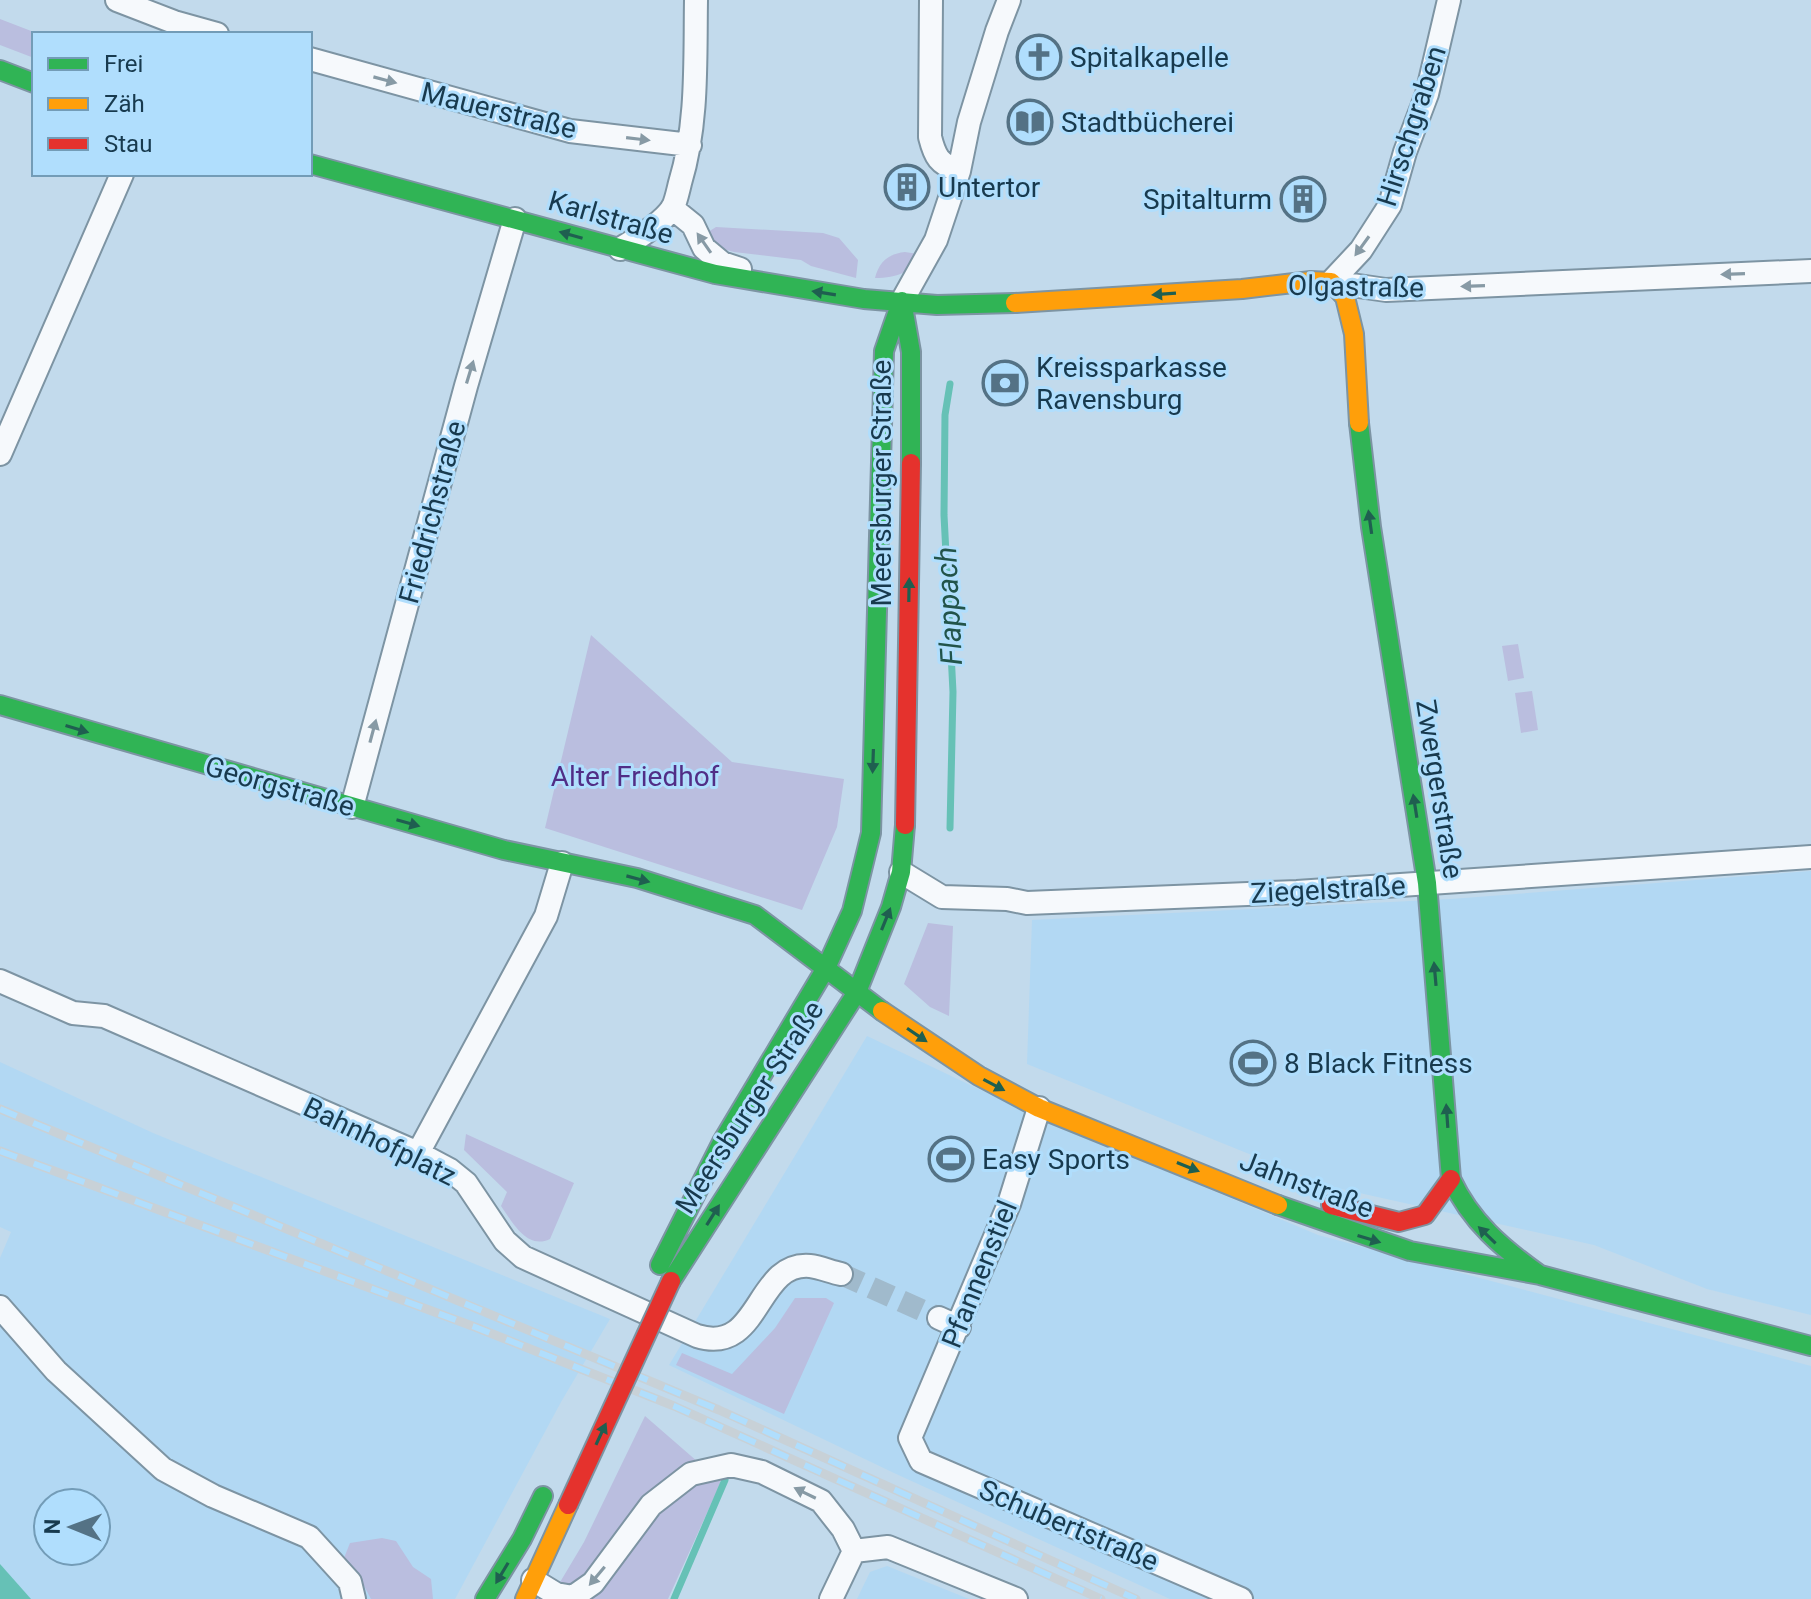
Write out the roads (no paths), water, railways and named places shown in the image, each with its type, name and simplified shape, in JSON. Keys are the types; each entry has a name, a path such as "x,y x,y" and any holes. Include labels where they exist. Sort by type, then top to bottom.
{"main road":[{"path":"0,70 32,82"},
{"name":"Karlstraße","path":"312,165 715,274 864,299 902,301"},
{"name":"Olgastraße","path":"902,301 937,305 1040,302 1331,282"},
{"name":"Zwergerstraße","path":"1331,282 1345,297 1354,334 1360,446 1427,883 1451,1179 1477,1225 1500,1247 1540,1275"},
{"name":"Meersburger Straße","path":"664,1276 857,992 891,907 901,872 905,827 912,373 902,301"},
{"name":"Meersburger Straße","path":"529,1589 568,1505 722,1142 826,968 852,911 871,833 884,351 902,301"},
{"name":"Georgstraße","path":"0,705 504,850 637,878 755,915 826,968"},
{"name":"Jahnstraße","path":"826,968 989,1083 1039,1108 1355,1234 1410,1251 1540,1275 1811,1346"},
{"path":"1252,1193 1301,1196 1399,1222 1425,1215 1451,1179"},
{"path":"485,1599 522,1539 543,1496"}],"street":[{"path":"117,0 172,28 202,32"},
{"path":"172,28 181,0"},
{"path":"620,249 640,237 672,208 681,179 690,145 696,0"},
{"path":"931,0 930,137 935,157 959,171"},
{"path":"902,301 936,240 959,171 969,122 1009,0"},
{"name":"Hirschgraben","path":"1331,282 1361,250 1390,205 1405,152 1427,94 1449,0"},
{"name":"Mauerstraße","path":"312,60 570,131 690,145"},
{"path":"0,454 121,176"},
{"path":"672,208 693,225 704,248 722,263 794,288"},
{"name":"Friedrichstraße","path":"352,807 466,386 515,219"},
{"name":"Olgastraße","path":"1331,282 1386,290 1811,271"},
{"name":"Ziegelstraße","path":"901,872 942,897 1007,899 1027,903 1427,883 1811,857"},
{"path":"418,1153 546,916 562,863"},
{"name":"Bahnhofplatz","path":"0,981 73,1013 104,1016 418,1153 450,1170 466,1183 505,1241 523,1257 713,1341 731,1336 781,1273 808,1265 841,1274"},
{"name":"Pfannenstiel","path":"910,1438 949,1322 1009,1204 1039,1108"},
{"path":"0,1307 56,1371 163,1469 213,1496 309,1537 350,1582 354,1599"},
{"name":"Schubertstraße","path":"910,1438 921,1461 1241,1599"},
{"path":"529,1589 573,1597 593,1583 651,1505 691,1474 731,1465 762,1472 821,1501 843,1529 854,1551"},
{"path":"854,1551 888,1547 1016,1599"},
{"path":"831,1599 854,1551"}],"waterway":[{"name":"Flappach","path":"950,384 945,415 944,515 953,692 950,828"},
{"name":"Flappach","path":"674,1599 725,1480"}],"tunnel":[{"path":"841,1274 939,1318"}],"railway":[{"path":"0,1109 719,1410 1136,1599"},
{"path":"0,1151 475,1327 674,1406 1101,1599"}],"place":[{"name":"Spitalkapelle","path":"1039,57"},
{"name":"Stadtbücherei","path":"1030,122"},
{"name":"Untertor","path":"907,187"},
{"name":"Spitalturm","path":"1303,199"},
{"name":"Kreissparkasse Ravensburg","path":"1005,383"},
{"name":"8 Black Fitness","path":"1253,1063"},
{"name":"Easy Sports","path":"951,1159"}],"park label":[{"name":"Alter Friedhof","path":"635,776"}]}
